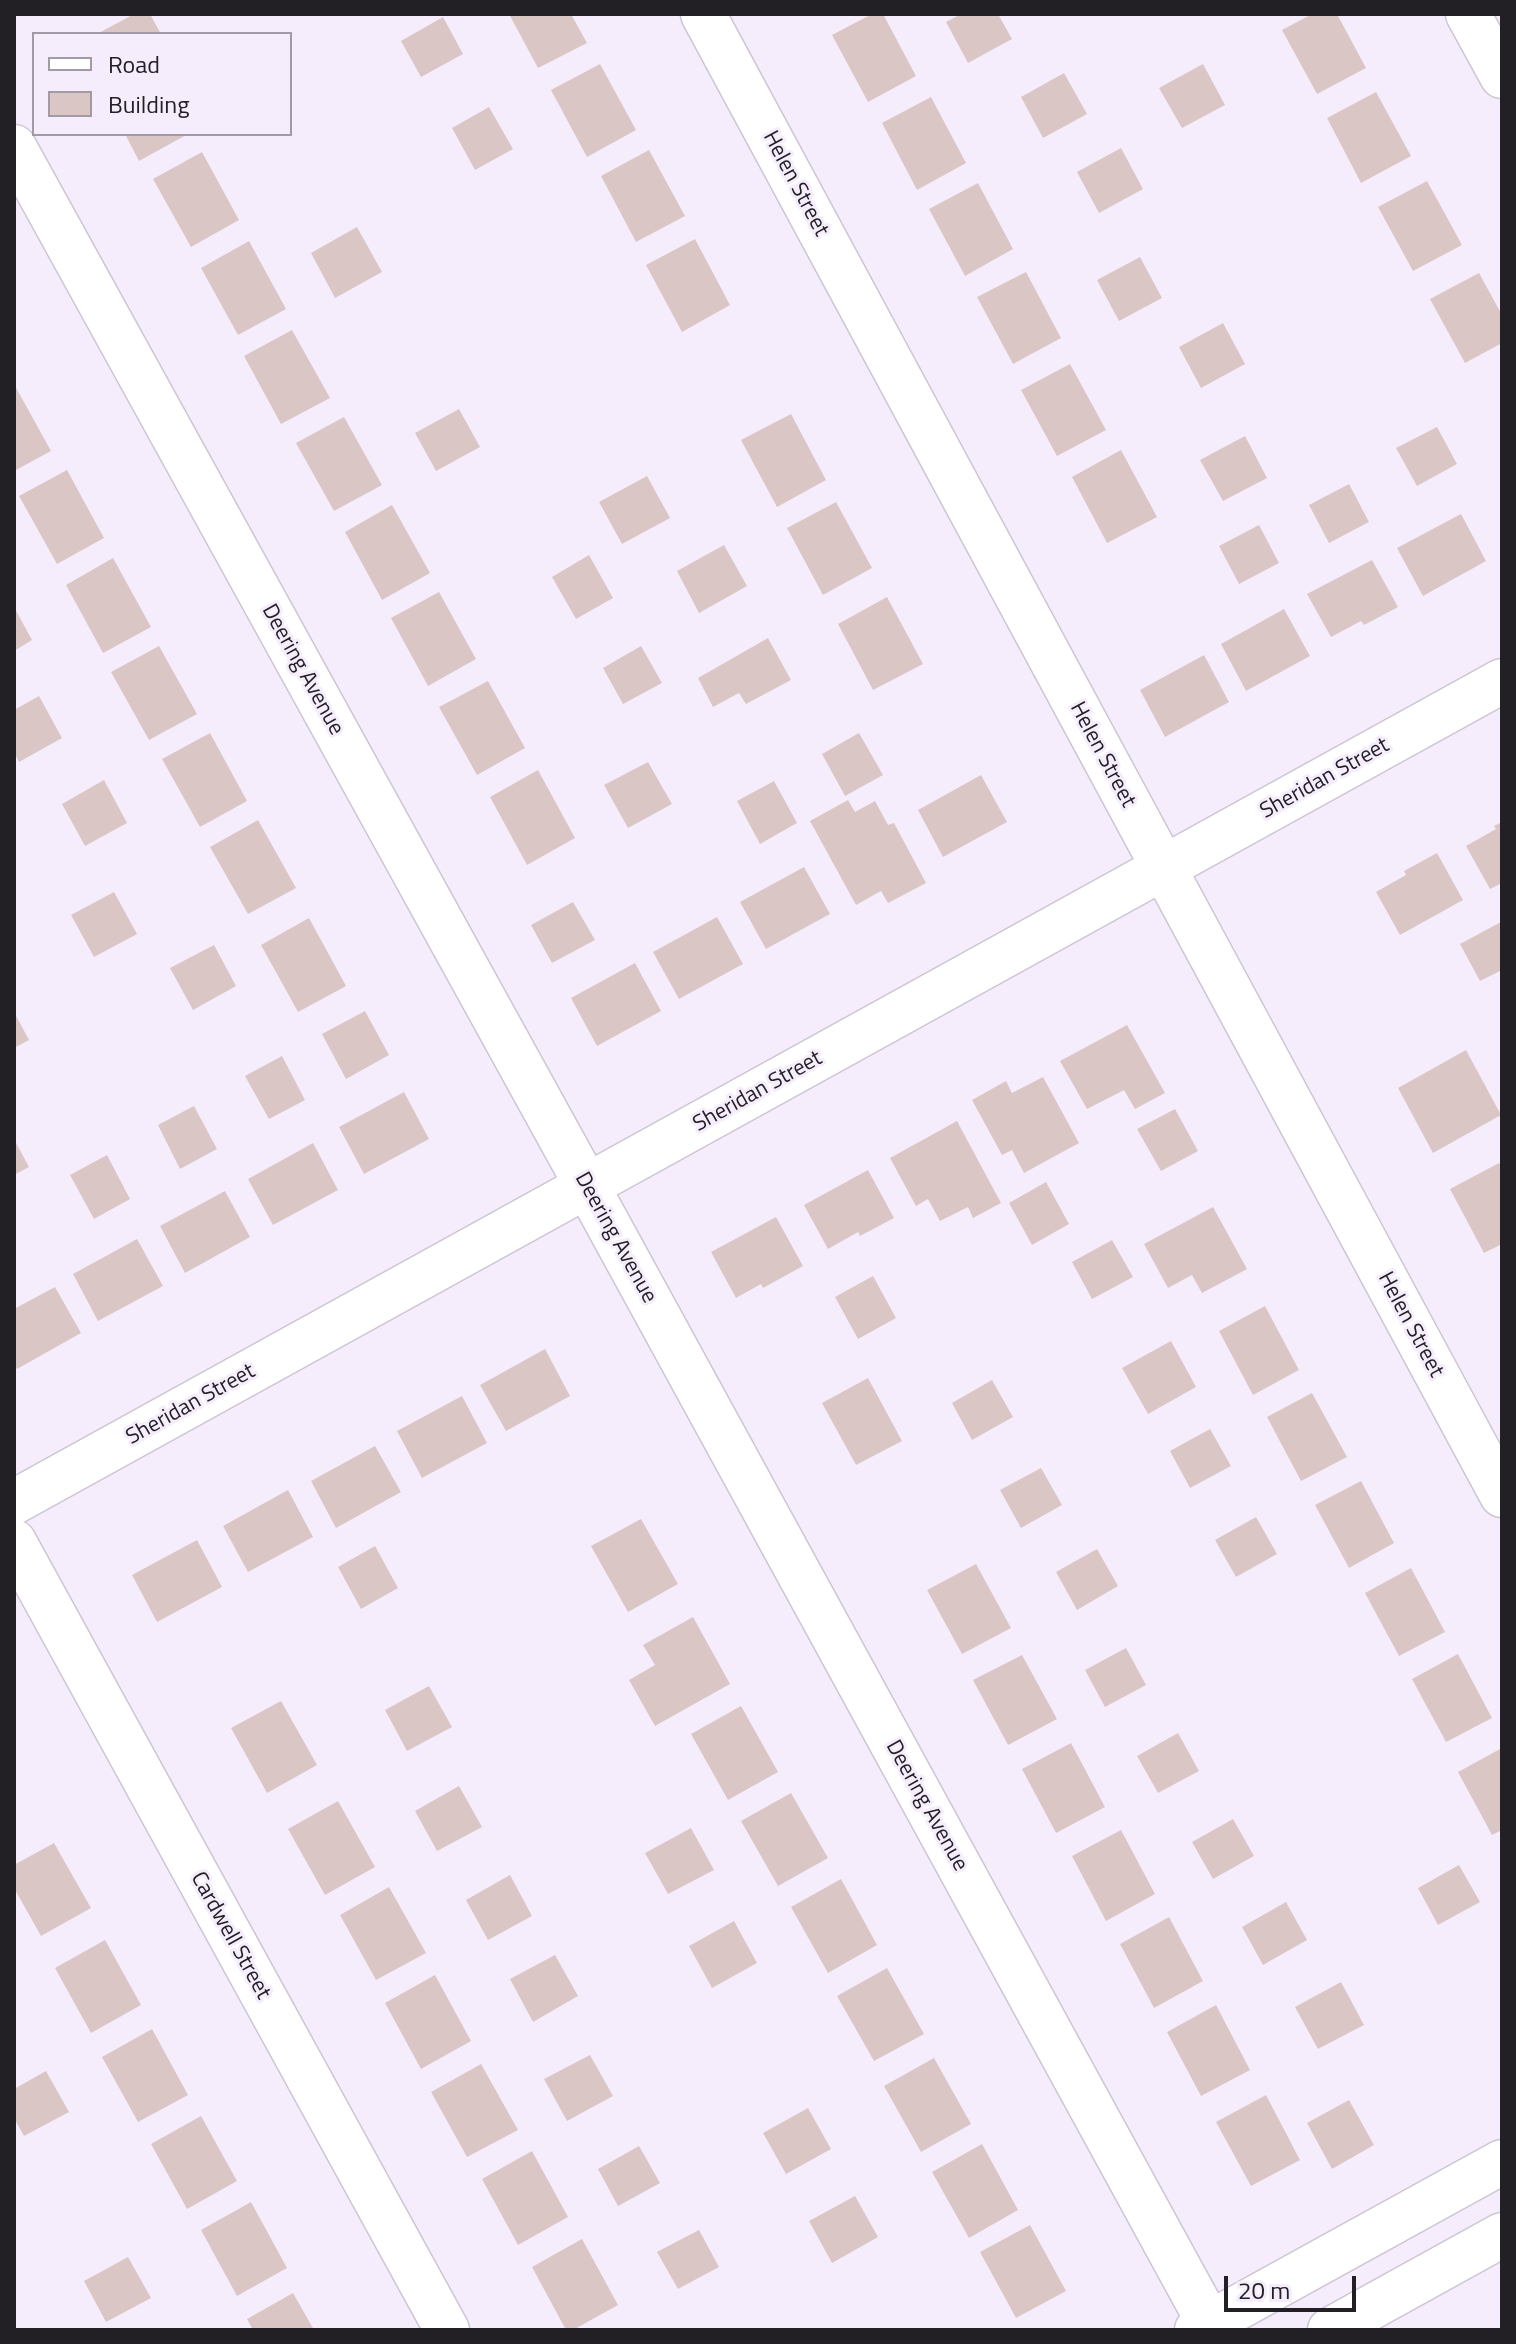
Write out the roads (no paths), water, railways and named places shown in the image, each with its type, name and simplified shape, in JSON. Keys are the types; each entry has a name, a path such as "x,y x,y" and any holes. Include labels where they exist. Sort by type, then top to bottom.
{"street":[{"name":"Helen Street","path":"703,14 1502,1495"},
{"path":"1468,14 1502,76"},
{"name":"Deering Avenue","path":"14,147 587,1186 1207,2328"},
{"name":"Sheridan Street","path":"14,1502 1502,681"},
{"name":"Cardwell Street","path":"14,1542 447,2330"},
{"path":"1207,2328 1502,2162"},
{"path":"1330,2330 1502,2235"}]}
